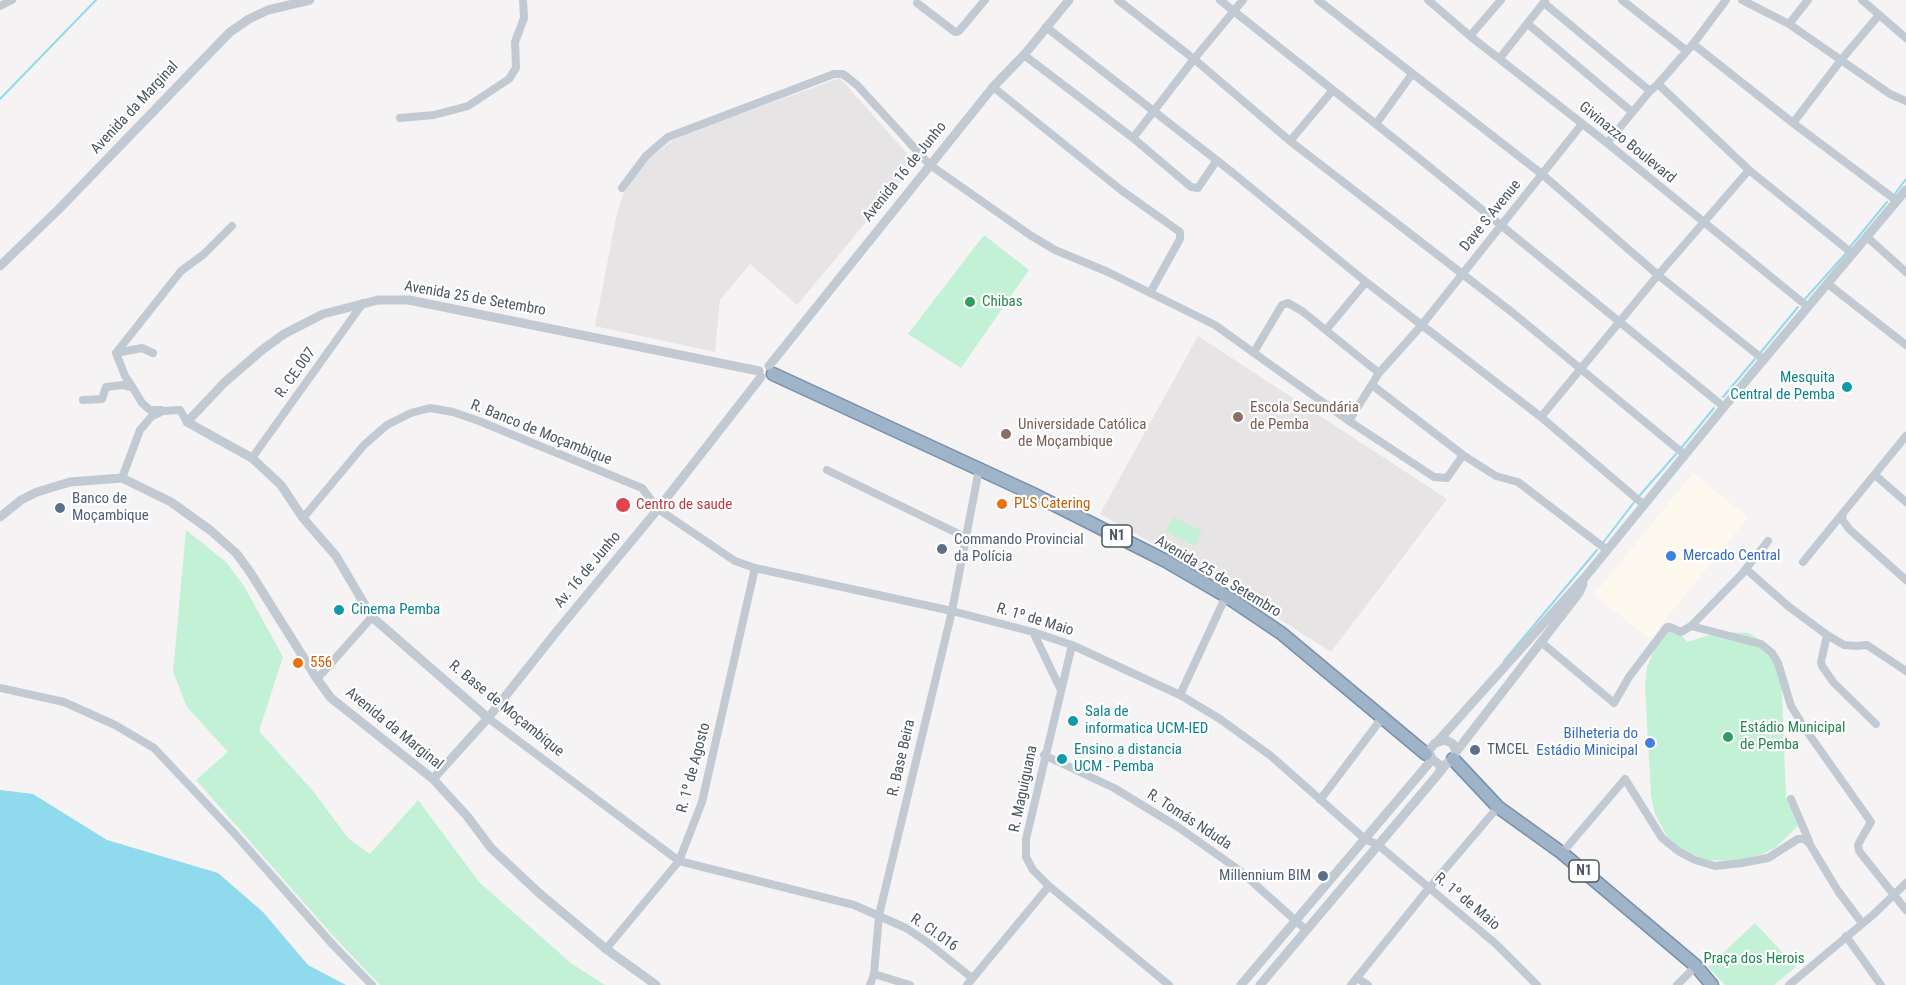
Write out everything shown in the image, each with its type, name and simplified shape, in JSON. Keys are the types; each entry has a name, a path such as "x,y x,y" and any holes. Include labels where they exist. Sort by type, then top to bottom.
{"highway":[{"name":"Avenida 25 de Setembro","path":"766,372 980,469 1156,556 1226,596 1281,633 1428,758"},
{"name":"N1","path":"1454,756 1498,807 1562,853 1696,966 1712,985"}],"street":[{"path":"0,6 12,0"},
{"name":"Avenida da Marginal","path":"0,266 230,32 268,10 310,0"},
{"path":"400,118 434,115 468,106 509,79 516,68 515,42 524,18 523,0"},
{"path":"917,3 955,32 959,31 986,0"},
{"name":"Avenida 16 de Junho","path":"766,372 993,87 1024,55 1069,0"},
{"path":"1118,0 1194,59 1290,141 1462,273 1685,455"},
{"path":"1220,0 1724,407"},
{"path":"1133,138 1153,110 1243,0"},
{"path":"1318,0 1543,175 1658,275 1764,360"},
{"name":"Givinazzo Boulevard","path":"1428,0 1470,36 1607,142 1808,307"},
{"path":"1470,36 1501,0"},
{"path":"1622,0 1687,51"},
{"path":"1607,142 1693,44 1726,0"},
{"path":"1742,0 1788,24 1890,94 1906,100"},
{"path":"1788,24 1808,0"},
{"path":"1862,0 1906,38"},
{"path":"1500,58 1545,2 1650,91"},
{"path":"1792,123 1840,60 1879,15"},
{"path":"1528,24 1632,112"},
{"path":"1046,27 1217,160 1421,326 1541,417 1643,504"},
{"path":"1693,44 1792,123 1897,201"},
{"path":"1024,55 1133,138 1195,189 1217,160"},
{"path":"622,188 646,156 668,137 838,74 849,77 930,165 1030,235 1055,250 1088,263 1215,325 1349,421 1434,477 1447,478 1463,455"},
{"path":"1376,124 1412,74"},
{"path":"1658,84 1749,170 1853,254"},
{"path":"993,87 1121,190 1180,232 1180,238 1150,293"},
{"path":"1290,141 1333,90"},
{"name":"Dave S Avenue","path":"1349,421 1379,374 1421,326 1582,124"},
{"path":"1541,417 1658,275 1749,170"},
{"path":"1241,985 1366,840 1428,758 1438,741 1586,576 1643,504 1905,192"},
{"path":"116,353 181,271 204,254 232,226"},
{"path":"1868,237 1906,272"},
{"path":"1326,330 1366,282"},
{"path":"1828,284 1906,345"},
{"name":"Avenida 25 de Setembro","path":"187,422 225,382 284,334 324,314 378,300 409,300 766,372"},
{"name":"R. CE.007","path":"252,458 363,303"},
{"path":"1254,352 1282,305 1286,303 1302,311 1379,374"},
{"path":"116,353 142,348 153,353"},
{"path":"116,353 125,376 142,403 150,410 180,410 187,422"},
{"name":"Av. 16 de Junho","path":"433,780 488,718 766,372"},
{"path":"83,400 102,399 106,387 111,385 133,388"},
{"path":"1372,385 1463,455 1496,476 1518,482 1607,550"},
{"name":"R. Banco de Moçambique","path":"303,518 364,445 387,425 411,413 430,408 453,412 479,421 642,489 658,509"},
{"path":"1,513 53,486 70,482 122,478 140,430 152,416 163,411"},
{"name":"R. Base de Moçambique","path":"187,422 252,458 281,485 303,518 336,556 372,617 488,718 679,861 854,905 879,915"},
{"path":"1803,562 1906,437"},
{"name":"R. Base Beira","path":"870,985 874,974 879,915 952,611 980,469"},
{"path":"827,470 965,537"},
{"path":"1875,475 1906,502"},
{"name":"Avenida da Marginal","path":"122,478 171,502 210,530 236,554 331,698 433,780 467,816 491,848 539,893 606,949 656,985"},
{"name":"R. 1º de Maio","path":"658,509 735,561 755,568 952,611 1033,632 1072,645 1180,695 1220,719 1271,756 1366,840"},
{"path":"1844,512 1842,519 1849,529 1906,580"},
{"path":"1540,642 1614,703 1629,677 1667,627 1681,632 1691,626 1746,569 1768,541"},
{"name":"R. 1º de Agosto","path":"606,949 679,861 702,802 755,568"},
{"path":"1746,569 1788,606 1827,635 1844,645 1867,645 1906,671"},
{"path":"1260,985 1377,844 1454,756 1579,593 1586,576"},
{"path":"1180,695 1226,596"},
{"path":"317,679 372,617"},
{"path":"1691,626 1761,644 1772,653 1778,663 1791,706 1871,822 1858,845 1859,851 1906,910"},
{"path":"1033,632 1060,688"},
{"path":"1827,635 1822,666 1834,683 1876,724"},
{"name":"R. Maguiguana","path":"1072,645 1044,755 1026,839 1026,857 1033,870 1049,886 1169,985"},
{"path":"1512,660 1520,668"},
{"path":"0,688 64,702 115,725 153,748 234,833 334,946 372,985"},
{"path":"1320,800 1382,718"},
{"path":"1438,741 1450,742 1454,756"},
{"name":"R. Tomás Nduda","path":"1044,755 1114,788 1178,827 1239,870 1305,929"},
{"path":"1428,758 1440,765 1440,772"},
{"path":"1562,853 1625,779 1662,838 1678,851 1695,860 1715,866 1742,863 1768,858 1798,839 1804,839 1809,843"},
{"path":"1791,799 1809,843 1838,891 1862,923"},
{"path":"1368,985 1354,982 1429,888 1498,807"},
{"path":"1366,840 1377,844"},
{"name":"R. 1º de Maio","path":"1377,844 1496,944 1537,985"},
{"path":"1789,985 1906,883"},
{"path":"969,981 1049,886"},
{"name":"R. CI.016","path":"879,915 906,928 927,942 969,981"},
{"path":"1846,936 1881,985"},
{"path":"1677,985 1696,966"},
{"path":"874,974 910,985"}],"shaded area":[{"path":"840,78 912,159 913,163 797,305 750,264 720,300 715,352 595,326 617,213 624,192 650,158 673,140 691,132"},
{"name":"Escola Secundária de Pemba","path":"1198,336 1447,499 1331,652 1210,575 1100,514"},
{"name":"Mercado Central","path":"1693,473 1748,517 1650,639 1594,595"}],"green space":[{"name":"Chibas","path":"984,235 1029,270 961,368 908,334"},
{"path":"1173,517 1202,531 1195,546 1166,532"},
{"path":"186,530 226,562 244,586 283,657 259,731 313,791 348,838 370,854 418,800 479,882 572,964 605,985 380,985 336,939 196,780 228,752 187,707 173,672"},
{"path":"1674,626 1687,642 1719,632 1749,633 1762,641 1781,670 1786,797 1798,826 1776,847 1763,854 1737,861 1707,860 1679,848 1668,838 1655,814 1651,796 1645,687 1647,667 1658,640"},
{"name":"Praça dos Herois","path":"1755,923 1796,967 1774,985 1725,985 1708,967"}],"water":[{"path":"0,790 33,794 107,840 218,873 263,912 308,965 346,985 0,985"}],"waterway":[{"path":"0,99 96,0"},
{"path":"1894,195 1906,179"},
{"path":"1850,247 1887,202"},
{"path":"1805,299 1847,252"},
{"path":"1761,352 1798,307"},
{"path":"1723,397 1755,359"},
{"path":"1682,447 1714,408"},
{"path":"1640,495 1676,454"},
{"path":"1602,544 1635,501"},
{"path":"1504,661 1597,550"}],"place":[{"name":"Chibas","path":"970,302"},
{"name":"Mesquita Central de Pemba","path":"1847,387"},
{"name":"Escola Secundária de Pemba","path":"1238,417"},
{"name":"Universidade Católica de Moçambique","path":"1006,434"},
{"name":"PLS Catering","path":"1002,504"},
{"name":"Centro de saude","path":"623,505"},
{"name":"Banco de Moçambique","path":"60,508"},
{"name":"Commando Provincial da Polícia","path":"942,549"},
{"name":"Mercado Central","path":"1671,556"},
{"name":"Cinema Pemba","path":"339,610"},
{"name":"556","path":"298,663"},
{"name":"Sala de informatica UCM-IED","path":"1073,721"},
{"name":"Estádio Municipal de Pemba","path":"1728,737"},
{"name":"Bilheteria do Estádio Minicipal","path":"1650,743"},
{"name":"TMCEL","path":"1475,750"},
{"name":"Ensino a distancia UCM - Pemba","path":"1062,759"},
{"name":"Millennium BIM","path":"1323,876"}]}
